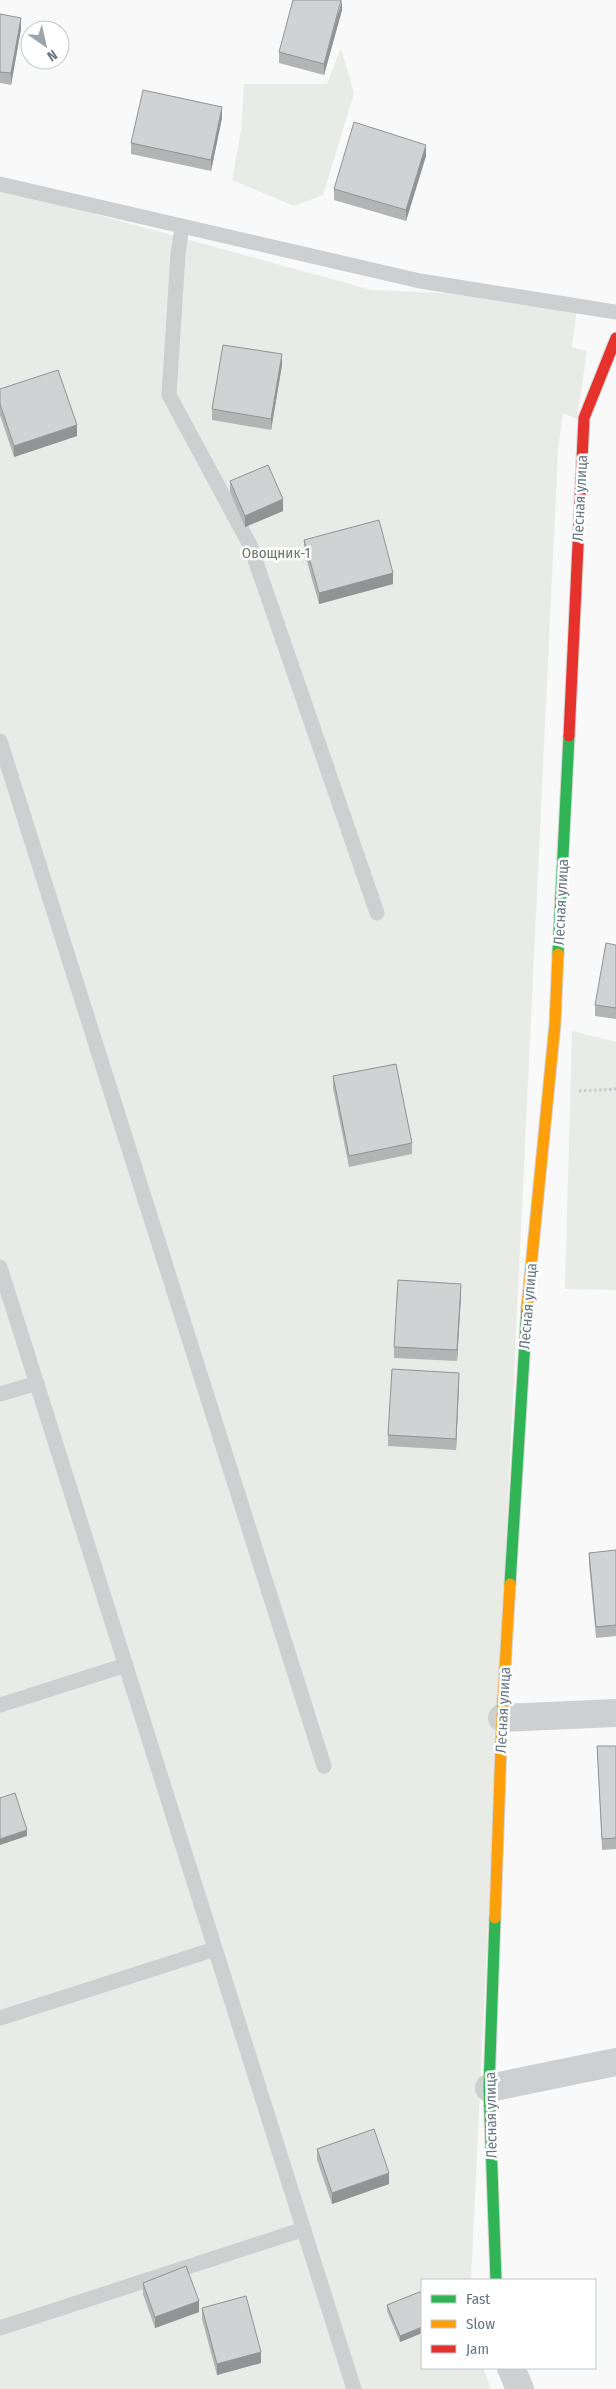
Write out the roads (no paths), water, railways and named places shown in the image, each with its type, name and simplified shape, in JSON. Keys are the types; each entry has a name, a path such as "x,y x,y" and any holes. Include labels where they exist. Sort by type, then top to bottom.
{"street":[{"name":"Лесная улица","path":"496,2279 489,2088 502,1718 526,1316 555,1024 584,418 616,338"},
{"path":"502,1718 616,1713"},
{"path":"489,2088 616,2062"},
{"path":"511,2369 520,2389"}],"lane":[{"path":"0,184 420,281 616,312"},
{"path":"182,227 178,254 169,395 250,545 377,913"},
{"path":"0,740 324,1766"},
{"path":"0,1267 354,2389"},
{"path":"0,1394 37,1383"},
{"path":"0,1706 126,1665"},
{"path":"0,2018 215,1950"},
{"path":"0,2328 304,2229"}],"park label":[{"name":"Овощник-1","path":"276,553"}]}
